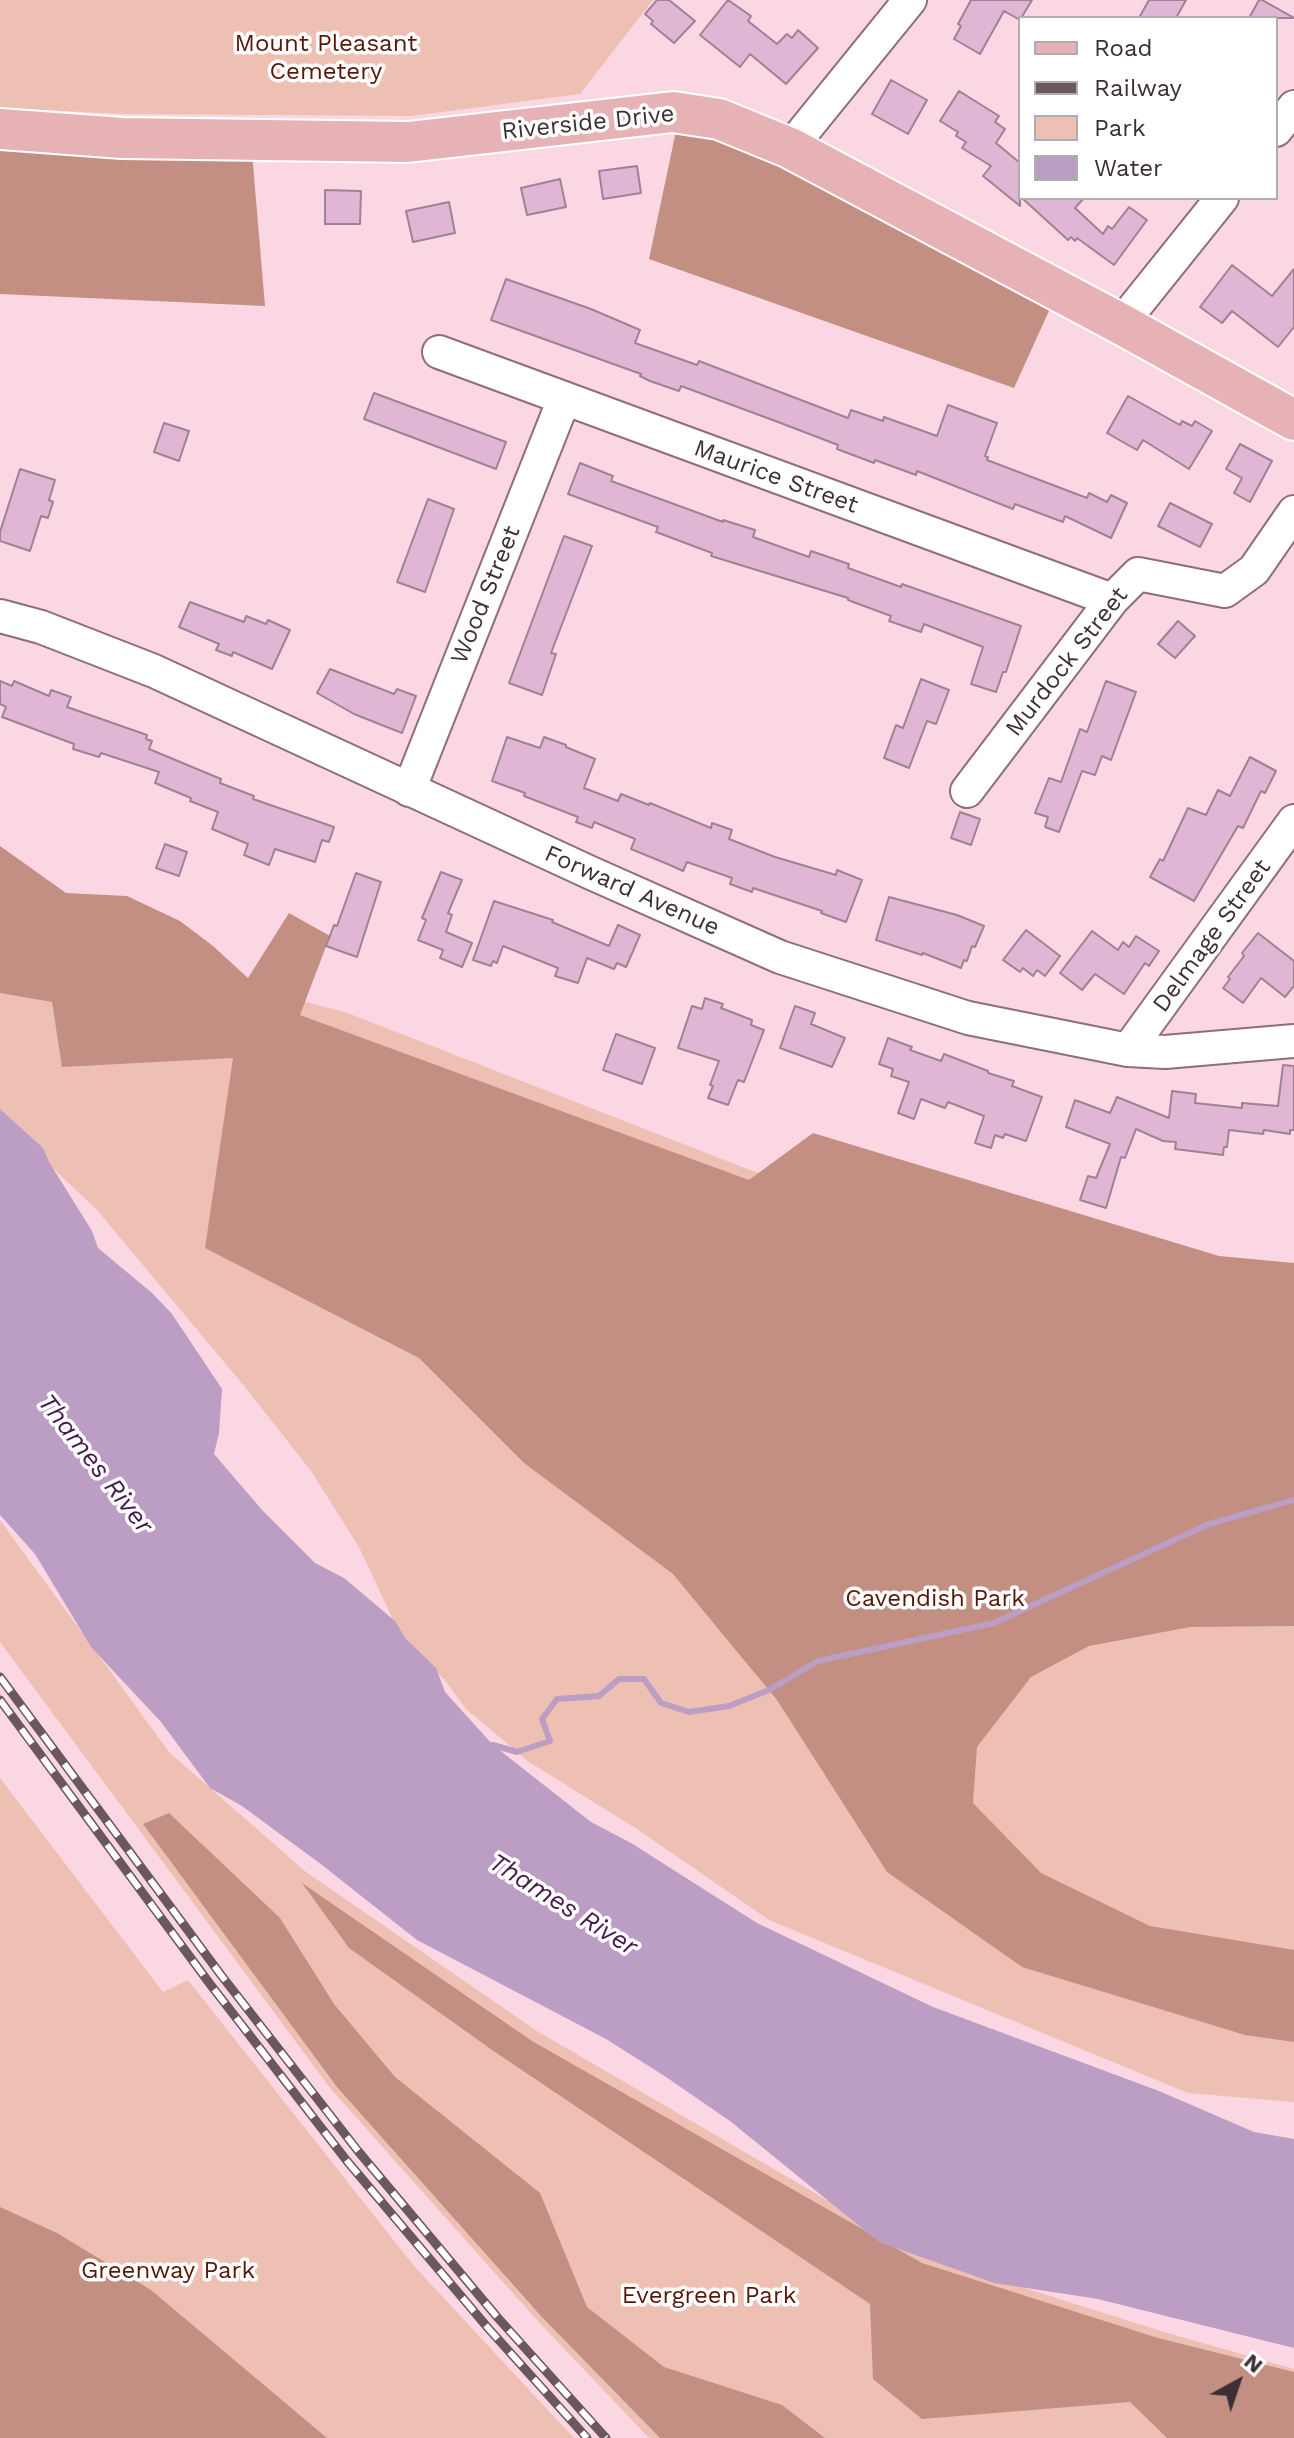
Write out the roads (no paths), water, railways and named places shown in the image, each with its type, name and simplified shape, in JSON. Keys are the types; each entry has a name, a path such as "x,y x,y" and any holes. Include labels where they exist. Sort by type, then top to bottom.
{"main road":[{"name":"Riverside Drive","path":"0,129 122,138 408,142 673,112 719,119 790,148 1294,420"}],"street":[{"path":"790,148 910,0"},
{"path":"1278,127 1294,107"},
{"path":"1121,324 1220,200"},
{"name":"Maurice Street","path":"439,352 1112,600"},
{"name":"Wood Street","path":"409,790 564,399"},
{"name":"Murdock Street","path":"967,791 1112,600 1138,574 1225,591 1254,570 1294,512"},
{"name":"Forward Avenue","path":"0,616 41,627 154,671 780,957 968,1018 1128,1050 1165,1052 1294,1041"},
{"name":"Delmage Street","path":"1128,1050 1294,821"}],"water":[{"name":"Thames River","path":"0,1109 43,1148 92,1231 98,1248 172,1314 222,1389 214,1454 263,1511 315,1563 344,1578 395,1621 406,1639 436,1668 445,1692 493,1745 591,1822 631,1843 757,1923 933,2007 1159,2091 1254,2132 1294,2139 1294,2348 1098,2299 994,2283 879,2242 730,2121 666,2077 606,2039 417,1940 242,1806 210,1788 161,1722 91,1647 35,1554 0,1515"}],"waterway":[{"path":"487,1746 517,1752 550,1741 542,1719 557,1699 599,1696 619,1679 644,1679 661,1703 689,1712 729,1706 769,1690 818,1661 994,1623 1209,1524 1294,1500"}],"railway":[{"path":"0,1677 221,1975 358,2151 498,2318 606,2438"},
{"path":"0,1700 210,1984 347,2161 488,2328 587,2438"}],"park label":[{"name":"Mount Pleasant Cemetery","path":"326,58"},
{"name":"Cavendish Park","path":"935,1599"},
{"name":"Greenway Park","path":"168,2271"},
{"name":"Evergreen Park","path":"709,2296"}]}
